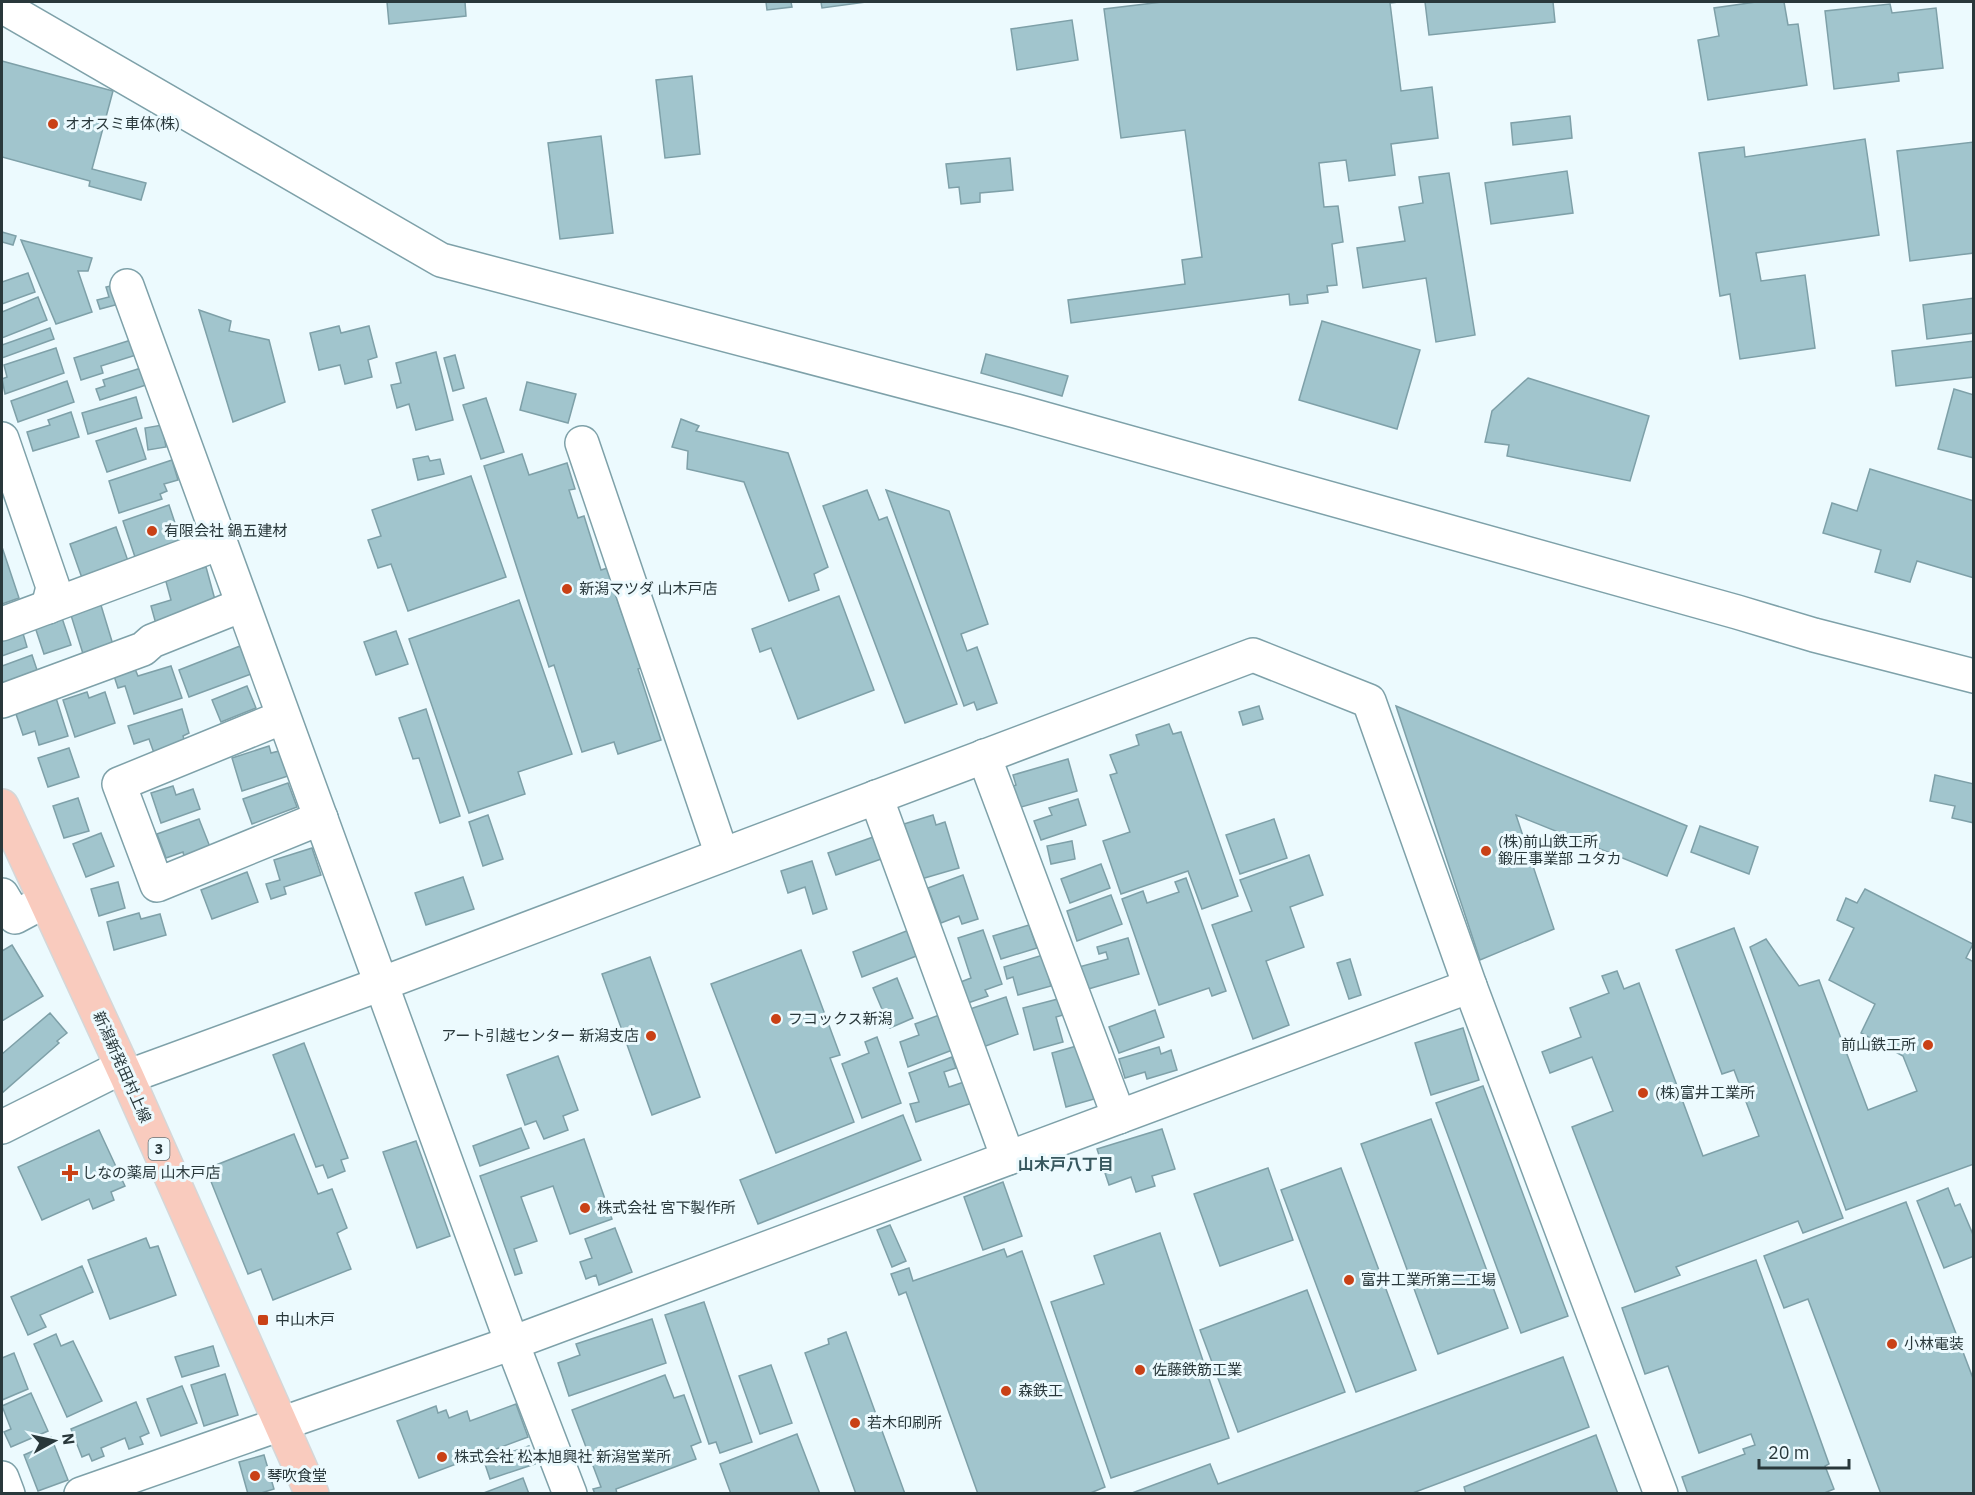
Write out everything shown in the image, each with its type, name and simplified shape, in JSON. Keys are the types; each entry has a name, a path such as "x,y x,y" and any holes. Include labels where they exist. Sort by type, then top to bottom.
{"main road":[{"name":"新潟新発田村上線","path":"2,806 125,1072 312,1494"}],"street":[{"path":"2,6 441,260 1005,408 1714,605 1814,635 1974,676"},
{"path":"127,286 512,1343 570,1494"},
{"path":"2,439 53,587 48,607"},
{"path":"582,443 722,855"},
{"path":"2,624 220,543"},
{"path":"2,701 143,650 152,641 243,605"},
{"path":"2,1127 125,1072 381,984 1253,655 1369,701 1470,986 1661,1494"},
{"path":"284,717 119,784 158,885 321,818"},
{"path":"984,756 1119,1117"},
{"path":"876,797 1008,1158"},
{"path":"2,896 15,917 45,901"},
{"path":"85,1493 512,1343 1470,986"},
{"path":"2,1478 8,1494"}],"building":[{"path":"387,2 465,2 466,16 389,24"},
{"path":"766,2 791,2 792,7 767,10"},
{"path":"821,2 866,2 822,8"},
{"path":"1162,2 1399,2 1390,3 1401,91 1432,87 1438,138 1391,144 1395,175 1349,181 1346,160 1319,163 1324,207 1338,206 1343,242 1332,244 1337,285 1327,286 1328,292 1307,295 1308,303 1290,305 1289,294 1071,323 1068,300 1185,284 1182,260 1202,257 1185,130 1121,138 1104,9"},
{"path":"1425,2 1553,2 1555,22 1429,35"},
{"path":"1756,2 1784,2 1788,25 1798,24 1807,85 1708,100 1698,40 1719,36 1714,8"},
{"path":"1890,4 1892,13 1936,8 1943,68 1898,73 1899,81 1834,89 1825,11"},
{"path":"1072,20 1078,60 1017,70 1011,29"},
{"name":"オオスミ車体(株)","path":"2,61 113,91 92,169 146,183 141,200 89,186 90,181 2,157"},
{"path":"692,76 700,154 665,158 656,80"},
{"path":"1570,116 1572,138 1513,145 1511,123"},
{"path":"601,136 613,233 560,239 548,143"},
{"path":"1865,139 1879,235 1756,253 1761,281 1805,275 1815,348 1740,359 1730,294 1720,296 1699,153 1744,147 1745,157"},
{"path":"1974,142 1974,253 1910,261 1897,151"},
{"path":"1010,158 1013,190 980,193 980,202 961,204 959,187 949,188 946,164"},
{"path":"1567,171 1573,213 1491,224 1485,183"},
{"path":"1449,173 1475,335 1436,342 1426,278 1363,288 1357,248 1405,241 1399,207 1423,203 1419,177"},
{"path":"2,232 16,236 13,245 2,242"},
{"path":"21,240 92,258 88,271 78,271 92,312 56,324"},
{"path":"28,273 35,292 2,304 2,282"},
{"path":"115,285 119,304 100,309 97,300 109,297 106,287"},
{"path":"38,297 47,320 2,338 2,312"},
{"path":"1974,298 1974,333 1927,339 1923,305"},
{"path":"199,310 231,321 229,331 269,340 285,402 233,422"},
{"path":"1322,321 1420,350 1397,429 1299,400"},
{"path":"339,326 341,333 369,326 377,357 368,360 372,377 345,384 340,365 319,370 310,333"},
{"path":"50,328 54,339 2,358 2,345"},
{"path":"131,340 136,355 101,366 103,373 81,380 74,358"},
{"path":"1974,341 1974,377 1896,386 1892,351"},
{"path":"56,348 64,373 5,394 2,379 7,377 4,365"},
{"path":"436,352 453,420 416,430 409,404 397,408 391,385 401,383 396,363"},
{"path":"986,354 1068,376 1062,396 981,373"},
{"path":"455,355 464,388 453,391 444,358"},
{"path":"141,368 146,385 100,400 96,389 105,386 103,380"},
{"path":"1528,378 1649,416 1630,481 1507,456 1509,445 1485,442 1492,411"},
{"path":"67,381 74,402 18,422 11,401"},
{"path":"527,382 576,394 568,423 520,410"},
{"path":"1954,389 1974,395 1974,458 1938,449"},
{"path":"136,397 142,418 88,434 82,413"},
{"path":"486,398 504,452 481,459 463,405"},
{"path":"71,412 79,437 33,451 27,432 50,425 48,420"},
{"path":"681,419 699,426 696,431 788,453 828,567 814,574 819,590 789,601 744,482 687,469 688,451 672,447"},
{"path":"162,425 166,447 148,450 145,428"},
{"path":"136,428 146,459 107,472 96,441"},
{"path":"522,454 529,475 567,463 575,489 569,490 578,518 584,516 601,570 614,566 621,587 614,589 622,614 631,611 648,666 638,669 661,740 618,754 614,742 582,752 554,665 549,667 484,466"},
{"path":"428,456 430,461 440,459 444,474 418,480 413,459"},
{"path":"172,460 178,480 164,484 167,491 160,494 162,499 119,513 109,481"},
{"path":"1870,469 1974,501 1974,578 1917,561 1910,582 1875,572 1881,550 1823,533 1832,503 1857,511"},
{"path":"471,476 506,577 408,611 391,564 378,568 368,540 381,536 372,510"},
{"path":"867,490 879,520 887,517 957,704 905,723 823,506"},
{"path":"886,490 949,511 988,624 961,634 967,651 977,647 997,703 977,710 974,702 964,706"},
{"name":"有限会社 鍋五建材","path":"169,505 181,541 135,557 123,521"},
{"path":"116,527 128,561 82,578 70,544"},
{"path":"2,547 19,598 2,604"},
{"path":"206,567 217,607 156,624 151,606 171,600 165,578"},
{"path":"839,596 874,690 798,719 771,648 760,652 752,629"},
{"path":"519,600 572,754 518,772 525,794 469,813 409,639"},
{"path":"100,602 114,648 84,657 70,612"},
{"path":"61,615 71,645 44,654 34,624"},
{"path":"22,630 27,647 2,656 2,637"},
{"path":"396,631 408,664 376,675 364,642"},
{"path":"240,646 251,674 189,697 179,670"},
{"path":"32,655 38,673 2,685 2,666"},
{"path":"171,666 182,698 134,714 125,686 118,688 114,676 135,669 138,676"},
{"path":"247,686 256,708 221,722 212,700"},
{"path":"87,692 89,698 105,692 115,723 75,737 63,700"},
{"path":"56,698 68,736 39,745 35,731 23,735 15,711"},
{"path":"1259,706 1263,719 1243,725 1239,712"},
{"name":"(株)前山鉄工所 鍛圧事業部 ユタカ","path":"1396,706 1687,826 1667,876 1516,815 1554,929 1480,960"},
{"path":"182,709 189,733 183,736 185,743 154,753 149,739 134,744 128,726"},
{"path":"426,709 460,816 440,823 419,758 413,759 399,718"},
{"path":"1169,724 1173,734 1181,732 1238,896 1202,909 1188,871 1121,894 1103,841 1130,832 1110,775 1117,773 1110,755 1139,745 1136,735"},
{"path":"269,746 271,753 283,750 291,775 242,791 232,758"},
{"path":"69,748 79,777 48,787 38,758"},
{"path":"1068,759 1077,791 1014,809 1008,788 1016,785 1013,775"},
{"path":"1935,775 1974,784 1974,823 1952,818 1955,806 1930,801"},
{"path":"288,783 297,807 252,824 243,799"},
{"path":"173,786 176,795 193,789 200,809 161,823 151,793"},
{"path":"78,798 89,831 64,838 53,806"},
{"path":"1078,799 1086,825 1041,840 1034,821 1052,815 1049,808"},
{"path":"488,815 503,859 483,866 469,822"},
{"path":"933,815 936,825 945,822 959,868 921,879 904,824"},
{"path":"199,819 210,847 184,856 183,852 166,858 157,834"},
{"path":"1274,819 1287,858 1240,874 1226,835"},
{"path":"1700,826 1758,847 1749,874 1691,852"},
{"path":"101,833 114,866 86,877 73,844"},
{"path":"876,836 884,858 836,875 828,853"},
{"path":"1072,841 1075,859 1051,864 1047,846"},
{"path":"312,848 321,875 284,887 286,894 271,899 266,884 280,880 274,860"},
{"path":"1309,855 1323,895 1290,907 1304,947 1266,961 1289,1025 1253,1039 1212,925 1252,911 1240,880"},
{"path":"812,861 827,909 813,914 805,887 788,893 781,871"},
{"path":"1101,864 1110,888 1070,903 1061,879"},
{"path":"247,872 258,902 212,919 201,890"},
{"path":"963,875 978,919 962,924 959,916 941,923 928,888"},
{"path":"463,877 474,909 426,925 415,893"},
{"path":"1186,878 1226,991 1212,996 1209,988 1159,1005 1122,899 1143,891 1147,903 1179,892 1175,882"},
{"path":"118,882 125,908 99,916 91,889"},
{"name":"前山鉄工所","path":"1865,889 1973,944 1966,958 1974,962 1974,1164 1846,1210 1750,947 1766,939 1799,986 1819,980 1868,1110 1917,1091 1903,1056 1861,1033 1875,1004 1829,980 1854,928 1837,920 1846,898 1857,903"},
{"path":"1111,895 1122,924 1077,941 1067,911"},
{"path":"139,913 141,919 160,914 166,935 114,950 107,922"},
{"path":"1029,925 1037,948 1001,959 993,936"},
{"name":"(株)富井工業所","path":"1734,928 1843,1218 1803,1233 1798,1221 1676,1267 1680,1275 1635,1292 1572,1127 1613,1111 1592,1057 1550,1073 1542,1052 1581,1037 1570,1008 1609,993 1602,976 1617,971 1624,989 1639,983 1703,1156 1759,1136 1734,1070 1722,1074 1676,950"},
{"path":"909,930 919,955 862,977 853,952"},
{"path":"983,930 1002,984 985,990 988,996 965,1004 958,983 971,978 958,938"},
{"path":"1128,938 1139,974 1085,990 1079,967 1108,959 1106,952 1099,954 1097,947"},
{"path":"12,945 43,996 2,1021 2,951"},
{"name":"フコックス新潟","path":"801,950 840,1055 830,1058 854,1122 776,1153 711,984"},
{"path":"1043,955 1051,986 1018,995 1013,977 1007,979 1004,967"},
{"name":"アート引越センター 新潟支店","path":"650,957 700,1097 652,1115 602,974"},
{"path":"1350,959 1361,995 1349,999 1337,963"},
{"path":"897,978 913,1018 890,1028 873,988"},
{"path":"1006,997 1018,1034 983,1047 970,1009"},
{"path":"1058,999 1063,1015 1056,1017 1063,1042 1034,1050 1023,1008"},
{"path":"1155,1010 1164,1037 1119,1053 1109,1027"},
{"path":"50,1013 67,1033 57,1041 59,1043 2,1093 2,1054"},
{"path":"942,1014 955,1049 908,1067 900,1042 919,1035 915,1024"},
{"path":"1463,1028 1479,1080 1431,1095 1415,1043"},
{"path":"877,1037 901,1103 862,1118 842,1064 869,1053 865,1042"},
{"path":"304,1043 348,1158 341,1160 345,1171 328,1178 323,1165 316,1167 273,1055"},
{"path":"1080,1045 1094,1099 1066,1107 1052,1053"},
{"path":"1159,1047 1161,1054 1171,1050 1177,1070 1147,1079 1145,1072 1125,1078 1119,1059"},
{"path":"558,1056 578,1110 563,1116 568,1130 544,1139 536,1121 525,1125 507,1075"},
{"path":"952,1057 956,1068 944,1072 949,1087 964,1082 972,1103 916,1122 910,1104 919,1102 909,1073"},
{"path":"1483,1086 1568,1316 1521,1333 1436,1103"},
{"path":"903,1115 921,1160 758,1224 740,1180"},
{"path":"1431,1119 1508,1328 1438,1354 1361,1144"},
{"path":"521,1128 529,1148 480,1166 473,1146"},
{"path":"1162,1129 1175,1169 1152,1176 1155,1186 1136,1192 1131,1177 1109,1185 1097,1149"},
{"path":"99,1130 125,1186 111,1192 114,1200 93,1209 89,1199 42,1220 18,1167"},
{"path":"294,1134 318,1194 332,1189 347,1228 337,1233 351,1269 273,1300 261,1269 248,1274 206,1169"},
{"name":"株式会社 宮下製作所","path":"584,1139 612,1219 570,1234 553,1186 521,1197 537,1241 514,1249 522,1273 515,1275 480,1176"},
{"path":"416,1141 450,1236 417,1248 383,1152"},
{"path":"1268,1168 1293,1240 1220,1266 1194,1194"},
{"name":"富井工業所第二工場","path":"1341,1168 1416,1370 1356,1392 1281,1190"},
{"path":"1003,1182 1022,1236 983,1250 964,1197"},
{"path":"1948,1188 1955,1206 1960,1204 1974,1237 1974,1256 1944,1268 1917,1201"},
{"name":"小林電装","path":"1906,1202 1974,1381 1974,1494 1881,1494 1808,1299 1784,1308 1764,1256"},
{"path":"890,1225 906,1261 892,1267 877,1230"},
{"path":"615,1228 632,1272 599,1285 596,1275 586,1279 580,1262 592,1258 585,1239"},
{"name":"佐藤鉄筋工業","path":"1160,1233 1229,1438 1111,1478 1051,1302 1104,1284 1094,1256"},
{"path":"146,1238 150,1248 158,1246 176,1295 110,1319 88,1260"},
{"name":"森鉄工","path":"1004,1249 1007,1257 1022,1251 1105,1487 1088,1494 978,1494 906,1292 899,1295 891,1274 909,1268 913,1281"},
{"path":"1756,1260 1829,1464 1825,1466 1834,1489 1822,1494 1688,1494 1682,1477 1745,1454 1743,1449 1755,1445 1751,1434 1699,1453 1668,1366 1645,1374 1622,1308"},
{"path":"82,1266 93,1292 40,1315 46,1327 28,1335 11,1297"},
{"path":"1307,1290 1345,1392 1238,1432 1200,1330"},
{"path":"704,1302 752,1442 720,1453 716,1442 709,1444 665,1315"},
{"path":"652,1319 666,1363 569,1396 558,1363 580,1355 576,1344"},
{"name":"若木印刷所","path":"846,1332 905,1494 856,1494 805,1353 829,1344 828,1339"},
{"path":"56,1334 61,1346 73,1341 102,1401 67,1417 34,1344"},
{"path":"213,1346 219,1366 182,1377 175,1357"},
{"path":"14,1353 28,1389 2,1400 2,1358"},
{"path":"1563,1357 1589,1427 1410,1494 1132,1493 1210,1464 1218,1484"},
{"path":"771,1365 792,1423 760,1434 739,1376"},
{"path":"225,1374 238,1415 204,1426 191,1385"},
{"path":"665,1375 674,1398 684,1395 701,1442 691,1446 696,1459 616,1489 617,1494 595,1494 593,1489 601,1487 572,1410"},
{"path":"182,1386 197,1423 161,1436 147,1399"},
{"path":"31,1393 48,1431 11,1447 4,1432 11,1429 2,1406"},
{"path":"136,1402 149,1433 140,1437 143,1444 129,1449 125,1438 101,1448 104,1456 92,1461 89,1454 82,1457 71,1429"},
{"name":"株式会社 松本旭興社 新潟営業所","path":"516,1404 528,1437 419,1478 397,1421 436,1406 438,1413 446,1410 449,1418 467,1411 470,1421"},
{"path":"797,1434 820,1494 731,1494 720,1464"},
{"path":"1596,1435 1618,1494 1466,1494 1464,1487"},
{"path":"51,1437 68,1480 38,1491 24,1455 40,1448 38,1443"},
{"path":"529,1446 535,1464 490,1479 484,1461"},
{"path":"264,1455 274,1489 258,1494 248,1494 239,1462"},
{"path":"523,1478 529,1494 481,1494"}],"place":[{"name":"オオスミ車体(株)","path":"53,124"},
{"name":"有限会社 鍋五建材","path":"152,531"},
{"name":"新潟マツダ 山木戸店","path":"567,589"},
{"name":"(株)前山鉄工所 鍛圧事業部 ユタカ","path":"1486,851"},
{"name":"フコックス新潟","path":"776,1019"},
{"name":"アート引越センター 新潟支店","path":"651,1036"},
{"name":"前山鉄工所","path":"1928,1045"},
{"name":"(株)富井工業所","path":"1643,1093"},
{"name":"しなの薬局 山木戸店","path":"70,1173"},
{"name":"株式会社 宮下製作所","path":"585,1208"},
{"name":"富井工業所第二工場","path":"1349,1280"},
{"name":"中山木戸","path":"263,1320"},
{"name":"小林電装","path":"1892,1344"},
{"name":"佐藤鉄筋工業","path":"1140,1370"},
{"name":"森鉄工","path":"1006,1391"},
{"name":"若木印刷所","path":"855,1423"},
{"name":"株式会社 松本旭興社 新潟営業所","path":"442,1457"},
{"name":"琴吹食堂","path":"255,1476"}],"district":[{"name":"山木戸八丁目","path":"1066,1164"}]}
